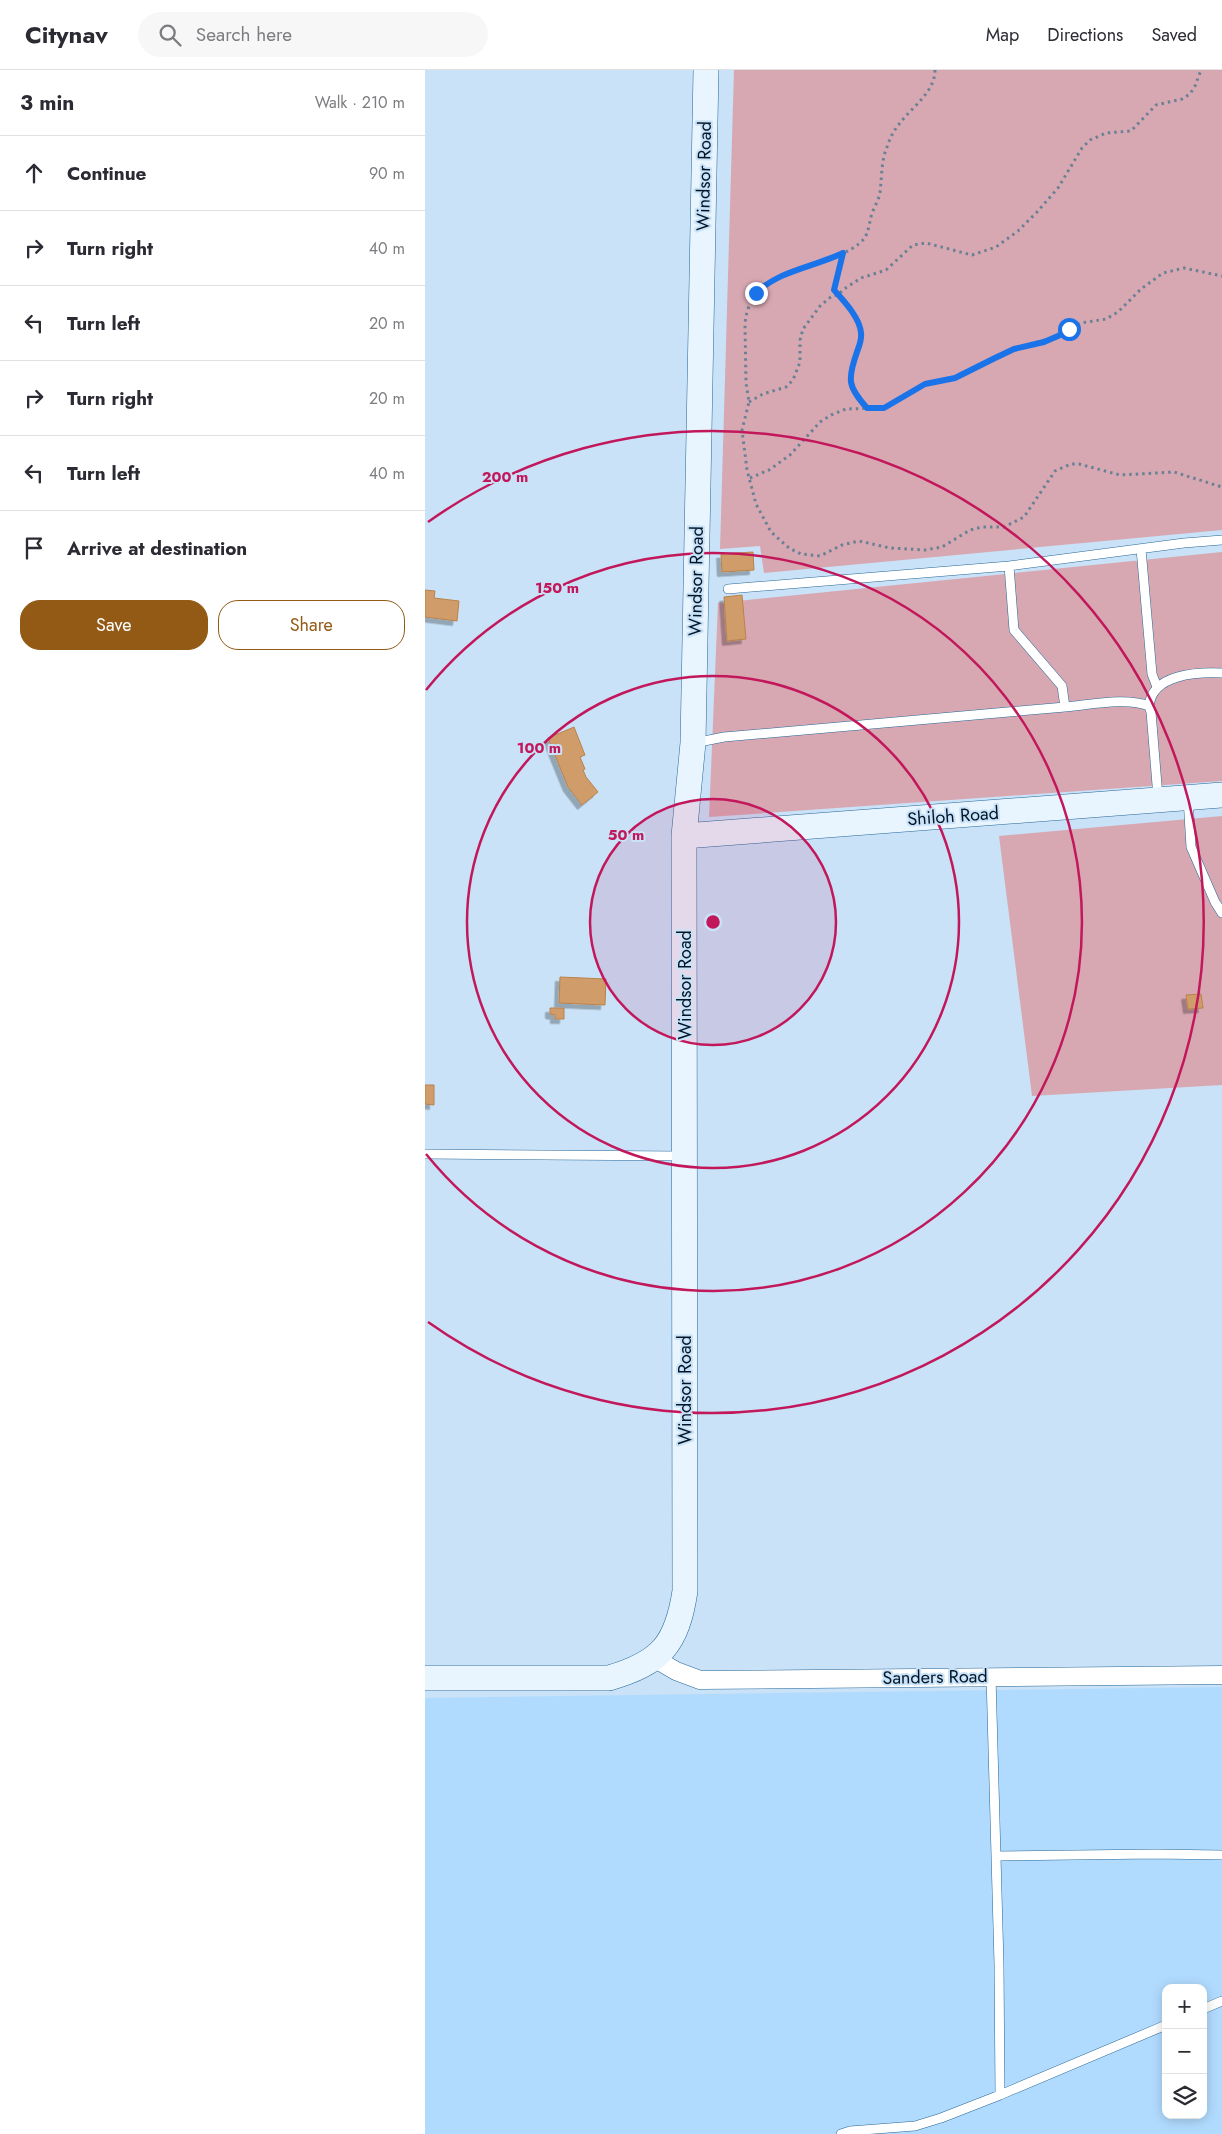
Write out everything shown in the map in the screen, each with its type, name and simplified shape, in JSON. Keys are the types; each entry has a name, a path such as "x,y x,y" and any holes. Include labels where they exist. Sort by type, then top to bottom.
{"main road":[{"name":"Windsor Road","path":"425,1678 609,1678 632,1671 654,1658 670,1641 681,1617 685,1591 684,836 693,743 706,70"},
{"name":"Shiloh Road","path":"684,836 1222,795"}],"street":[{"name":"Sanders Road","path":"654,1658 676,1671 700,1680 1222,1675"}],"lane":[{"path":"728,589 1009,566 1222,540"},
{"path":"1141,549 1152,674 1157,687"},
{"path":"1009,566 1014,630 1062,686 1065,707"},
{"path":"1158,800 1149,706 1150,699 1157,687 1171,680 1191,674 1222,673"},
{"path":"693,743 724,737 1113,703 1141,703 1149,706"},
{"path":"1188,798 1191,847 1222,914"},
{"path":"425,1154 685,1156"},
{"path":"991,1676 1000,2095"},
{"path":"996,1856 1155,1854 1222,1856"},
{"path":"1207,2007 1222,2001"},
{"path":"841,2134 877,2128 915,2126 1000,2095 1162,2027"}],"path":[{"path":"935,70 933,82 927,92 899,124 886,149 883,159 880,194 866,238 831,259 791,271 764,286 756,293 746,316 746,383 749,402 743,430 749,478 756,504 771,532 789,548 811,557 820,556 851,541 905,550 942,547 970,530 982,527 1004,527 1024,517 1055,471 1071,464 1079,464 1120,474 1174,472 1186,474 1222,487"},
{"path":"749,402 763,394 785,387 793,380 800,362 800,340 803,329 820,306 832,296 861,278 886,270 913,245 926,243 971,255 996,247 1018,231 1037,212 1058,188 1082,148 1090,140 1106,133 1131,131 1156,105 1186,97 1193,90 1201,70"},
{"path":"843,253 834,288 855,318 861,333 861,340 850,374 850,380 853,393 867,408"},
{"path":"749,478 769,470 790,455 820,422 831,414 845,409 884,408 925,384 955,378 1014,349 1058,336 1081,323 1107,319 1119,312 1147,284 1163,273 1184,268 1222,276"}],"shaded area":[{"path":"734,70 1222,70 1222,530 764,573 760,546 720,549"},
{"path":"1222,552 1222,781 709,817 718,603"},
{"path":"1222,816 1222,1085 1032,1096 999,836"},
{"path":"1222,1687 1222,2134 425,2134 425,1698"}],"building":[{"path":"753,552 754,570 722,572 721,554"},
{"path":"425,590 435,591 434,598 459,601 457,621 425,617"},
{"path":"742,595 746,639 727,641 724,597"},
{"path":"574,727 585,755 580,757 585,769 583,770 598,792 582,805 568,787 548,738"},
{"path":"560,977 606,979 605,1005 559,1003"},
{"path":"1201,994 1203,1008 1188,1009 1186,995"},
{"path":"550,1008 564,1008 564,1019 555,1019 555,1015 550,1014"},
{"path":"425,1085 434,1085 434,1105 425,1104"}],"route":[{"path":"756,293 764,286 791,271 817,264 843,253 834,290 859,325 861,340 852,364 850,380 853,393 867,408 884,408 903,399 915,388 955,378 1014,349 1044,342 1069,329"}]}
